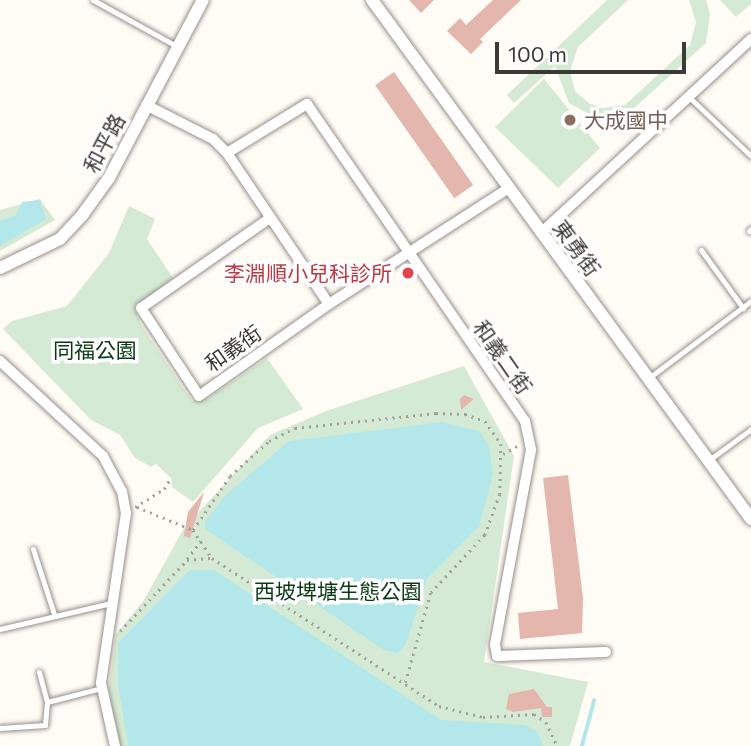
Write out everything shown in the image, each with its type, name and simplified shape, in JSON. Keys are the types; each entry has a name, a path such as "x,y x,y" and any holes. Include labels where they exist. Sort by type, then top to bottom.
{"street":[{"name":"和平路","path":"0,268 60,239 83,214 108,178 203,0"},
{"name":"東勇街","path":"372,0 751,519"},
{"path":"541,233 751,39"},
{"name":"和義二街","path":"228,153 307,104 525,422 529,439"},
{"path":"146,105 213,139 228,153 329,304"},
{"name":"和義街","path":"270,218 141,308 199,396 329,304 509,188"},
{"path":"0,361 103,456 122,491 126,513 111,603 102,688 115,746"},
{"path":"529,439 495,645 497,656 606,652"}],"lane":[{"path":"93,0 178,47"},
{"path":"689,97 751,156"},
{"path":"701,250 743,307"},
{"path":"648,378 751,302"},
{"path":"708,461 751,429"},
{"path":"33,549 54,614"},
{"path":"0,629 54,614 111,603"},
{"path":"0,728 45,725 47,702 39,672"},
{"path":"47,702 102,688"}],"path":[{"path":"193,530 230,476 270,441 304,426 465,414 485,421 501,444 503,454 494,514 485,535 431,593 405,684"},
{"path":"503,454 529,439"},
{"path":"135,507 164,489 171,478"},
{"path":"122,491 135,507 193,530 202,539 212,558 439,706 483,717 534,714 546,722 557,746"},
{"path":"115,638 187,560 202,539"},
{"path":"187,560 212,558"}],"green space":[{"path":"607,0 628,0 578,47 570,71 575,91 590,104 602,108 625,105 690,45 696,22 689,0 706,0 710,14 706,43 622,119 593,116 569,103 555,66 514,103 507,95"},
{"path":"720,0 751,0 751,4 736,17"},
{"path":"544,79 600,148 558,188 495,127"},
{"path":"40,199 55,220 0,251 0,210"},
{"name":"同福公園","path":"129,206 155,219 147,239 173,278 135,308 141,325 192,401 207,399 267,358 303,409 258,428 193,502 172,487 171,478 156,464 151,467 135,458 120,435 91,420 3,329 12,321 67,306 109,253"},
{"name":"西坡埤塘生態公園","path":"464,366 514,456 484,662 588,682 570,746 118,746 109,688 116,634 144,600 184,528 270,435 326,411"}],"water":[{"path":"40,200 46,219 0,246 0,221 16,215 22,202"},
{"path":"442,422 479,431 489,446 493,475 479,526 427,579 406,644 398,653 384,650 205,529 205,521 226,495 289,441"},
{"path":"190,570 214,570 441,720 525,725 537,731 543,746 128,746 118,683 118,643"}],"building":[{"path":"409,0 434,0 421,13"},
{"path":"493,0 521,0 480,39 483,42 471,54 447,31 460,18 466,25"},
{"path":"394,72 473,185 454,198 375,85"},
{"path":"464,395 474,399 461,410 460,399"},
{"path":"568,475 583,598 582,633 520,639 518,613 558,609 543,478"},
{"path":"204,492 190,538 184,536 188,512"},
{"path":"534,689 547,707 552,707 552,717 542,717 541,708 513,712 506,709 509,694"}],"waterway":[{"path":"582,746 594,701"}],"place":[{"name":"大成國中","path":"570,120"},
{"name":"李淵順小兒科診所","path":"408,273"}]}
